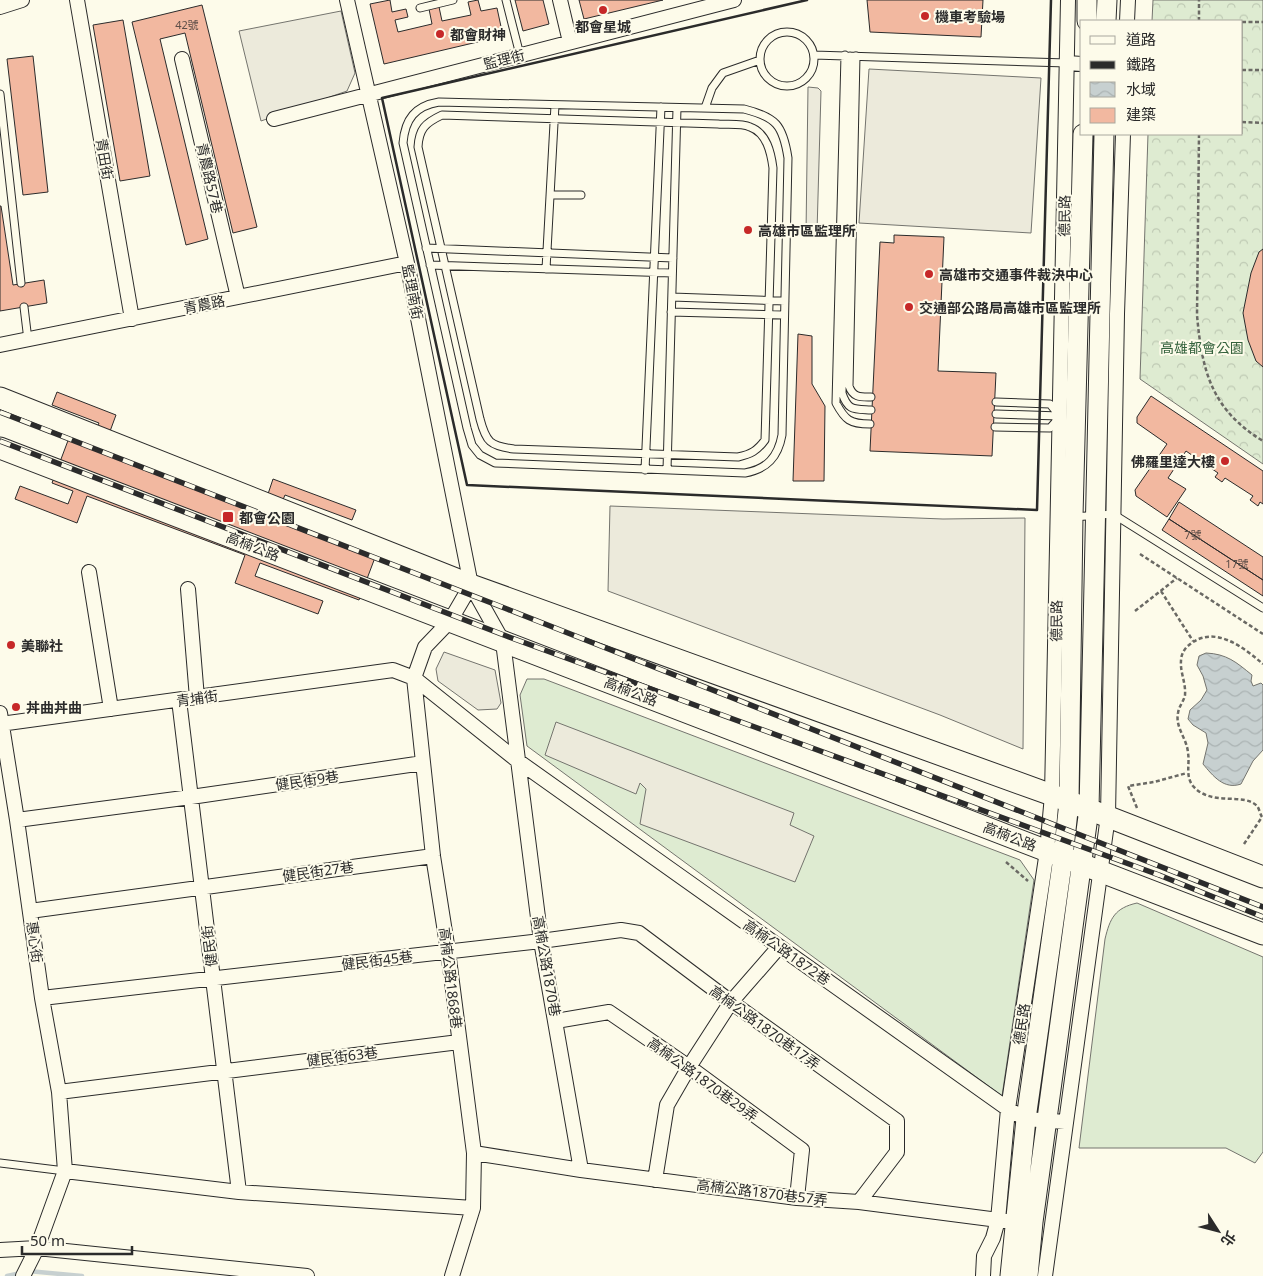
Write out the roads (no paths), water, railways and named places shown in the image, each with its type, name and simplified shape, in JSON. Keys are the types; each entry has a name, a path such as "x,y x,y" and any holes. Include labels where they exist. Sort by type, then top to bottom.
{"main road":[{"path":"0,398 471,586 1060,798 1263,877"},
{"name":"高楠公路","path":"0,448 1263,934"}],"street":[{"path":"0,7 22,0"},
{"name":"青田街","path":"77,0 132,319"},
{"name":"監理南街","path":"347,0 370,93 407,263 471,586 503,642"},
{"path":"560,0 570,42"},
{"name":"監理街","path":"274,119 734,0"},
{"name":"德民路","path":"1056,1121 1063,857 1060,798 1071,275 1067,63 1068,0"},
{"path":"1087,0 1087,20"},
{"path":"1106,20 1107,0"},
{"path":"1127,20 1128,0"},
{"name":"青農路57巷","path":"182,59 238,297"},
{"path":"1067,63 1080,64"},
{"name":"德民路","path":"1071,275 1084,135"},
{"name":"德民路","path":"1010,1276 1024,1222 1056,1121 1100,871 1098,812 1109,275 1104,135"},
{"name":"德民路","path":"1109,275 1123,135"},
{"name":"青農路","path":"0,345 407,263"},
{"path":"1071,275 1109,275"},
{"path":"89,572 111,709"},
{"path":"414,678 426,647 450,621 471,586"},
{"path":"188,589 197,698"},
{"name":"高楠公路1870巷","path":"503,642 541,941 581,1170"},
{"name":"青埔街","path":"0,720 111,709 393,670"},
{"name":"高楠公路1872巷","path":"393,670 414,678 518,761 1008,1109 1026,1119 1056,1121"},
{"name":"高楠公路1868巷","path":"414,678 433,856 448,951 474,1153 473,1208 452,1276"},
{"name":"健民街","path":"179,700 239,1192"},
{"name":"惠心街","path":"0,720 17,820 42,998 59,1092 65,1171"},
{"name":"健民街9巷","path":"17,820 423,763"},
{"name":"德民路","path":"1028,1276 1024,1222 1008,1109 1063,857 1098,812"},
{"name":"健民街27巷","path":"30,911 433,856"},
{"name":"德民路","path":"1024,1222 1026,1119 1063,857"},
{"name":"高楠公路1870巷17弄","path":"541,941 621,930 639,933 731,1002 897,1121 897,1152 859,1202"},
{"name":"健民街45巷","path":"42,998 541,941"},
{"path":"655,1180 668,1105 689,1066 731,1002 780,947"},
{"name":"高楠公路1870巷29弄","path":"556,1021 609,1012 689,1066 802,1150 798,1198"},
{"name":"健民街63巷","path":"59,1092 459,1042"},
{"name":"高楠公路1870巷57弄","path":"474,1153 581,1170 798,1198 859,1202 1024,1222"},
{"path":"23,1276 37,1248 65,1171 239,1192 473,1208"},
{"path":"1024,1222 1046,1276"},
{"name":"德民路","path":"993,1238 1024,1222"},
{"path":"983,1276 984,1256 993,1238"},
{"path":"991,1276 993,1238"},
{"path":"0,1250 37,1248 306,1276"}],"lane":[{"path":"420,8 453,0"},
{"path":"506,0 520,55"},
{"path":"789,32 798,34 806,39 812,46 814,55 814,64 806,79 790,87 772,82 762,69 760,60 761,51 765,43 772,36 789,32"},
{"path":"814,55 1067,63"},
{"path":"850,56 849,386 855,396 871,397"},
{"path":"850,56 842,393 845,402 854,409 871,410"},
{"path":"850,56 836,403 844,417 850,421 856,424 870,424"},
{"path":"705,108 712,88 723,73 760,60"},
{"path":"0,94 21,283"},
{"path":"439,102 705,108 744,109 758,112 770,118 778,126 785,138 788,158 782,436 779,449 764,466 745,473 495,463 480,455 472,445 467,428 403,143 404,130 418,109 426,104 439,102"},
{"path":"546,269 555,105"},
{"path":"645,470 661,107"},
{"path":"667,470 677,108"},
{"path":"442,115 554,119 750,126 767,142 771,152 773,168 769,315 765,440 758,450 749,455 738,457 514,449 499,447 490,442 484,434 418,147 419,135 425,126 442,115"},
{"path":"550,195 581,195"},
{"path":"426,248 672,258"},
{"path":"430,265 672,273"},
{"path":"672,297 785,301"},
{"path":"24,307 28,340"},
{"path":"671,312 784,315"},
{"path":"996,402 1050,404 1068,417"},
{"path":"996,414 1068,417"},
{"path":"995,427 1050,428 1068,417"},
{"path":"1066,517 1104,515 1263,608"},
{"path":"0,1163 65,1171"}],"water":[{"path":"1206,653 1220,655 1231,660 1252,675 1251,681 1253,686 1261,683 1263,685 1263,750 1253,761 1241,784 1229,785 1219,781 1203,764 1208,743 1206,733 1193,725 1188,719 1190,710 1201,700 1207,690 1197,665 1199,656"}],"waterway":[{"path":"28,1271 82,1276"},
{"path":"7,1276 21,1273"}],"railway":[{"path":"0,412 507,609 1263,907"},
{"path":"0,441 509,637 1159,875 1263,917"}],"place":[{"name":"都會星城","path":"603,10"},
{"name":"機車考驗場","path":"925,16"},
{"name":"都會財神","path":"440,34"},
{"name":"高雄市區監理所","path":"748,230"},
{"name":"高雄市交通事件裁決中心","path":"929,274"},
{"name":"交通部公路局高雄市區監理所","path":"909,307"},
{"name":"佛羅里達大樓","path":"1225,461"},
{"name":"都會公園","path":"228,517"},
{"name":"美聯社","path":"11,645"},
{"name":"丼曲丼曲","path":"16,707"}],"park label":[{"name":"高雄都會公園","path":"1202,347"}]}
